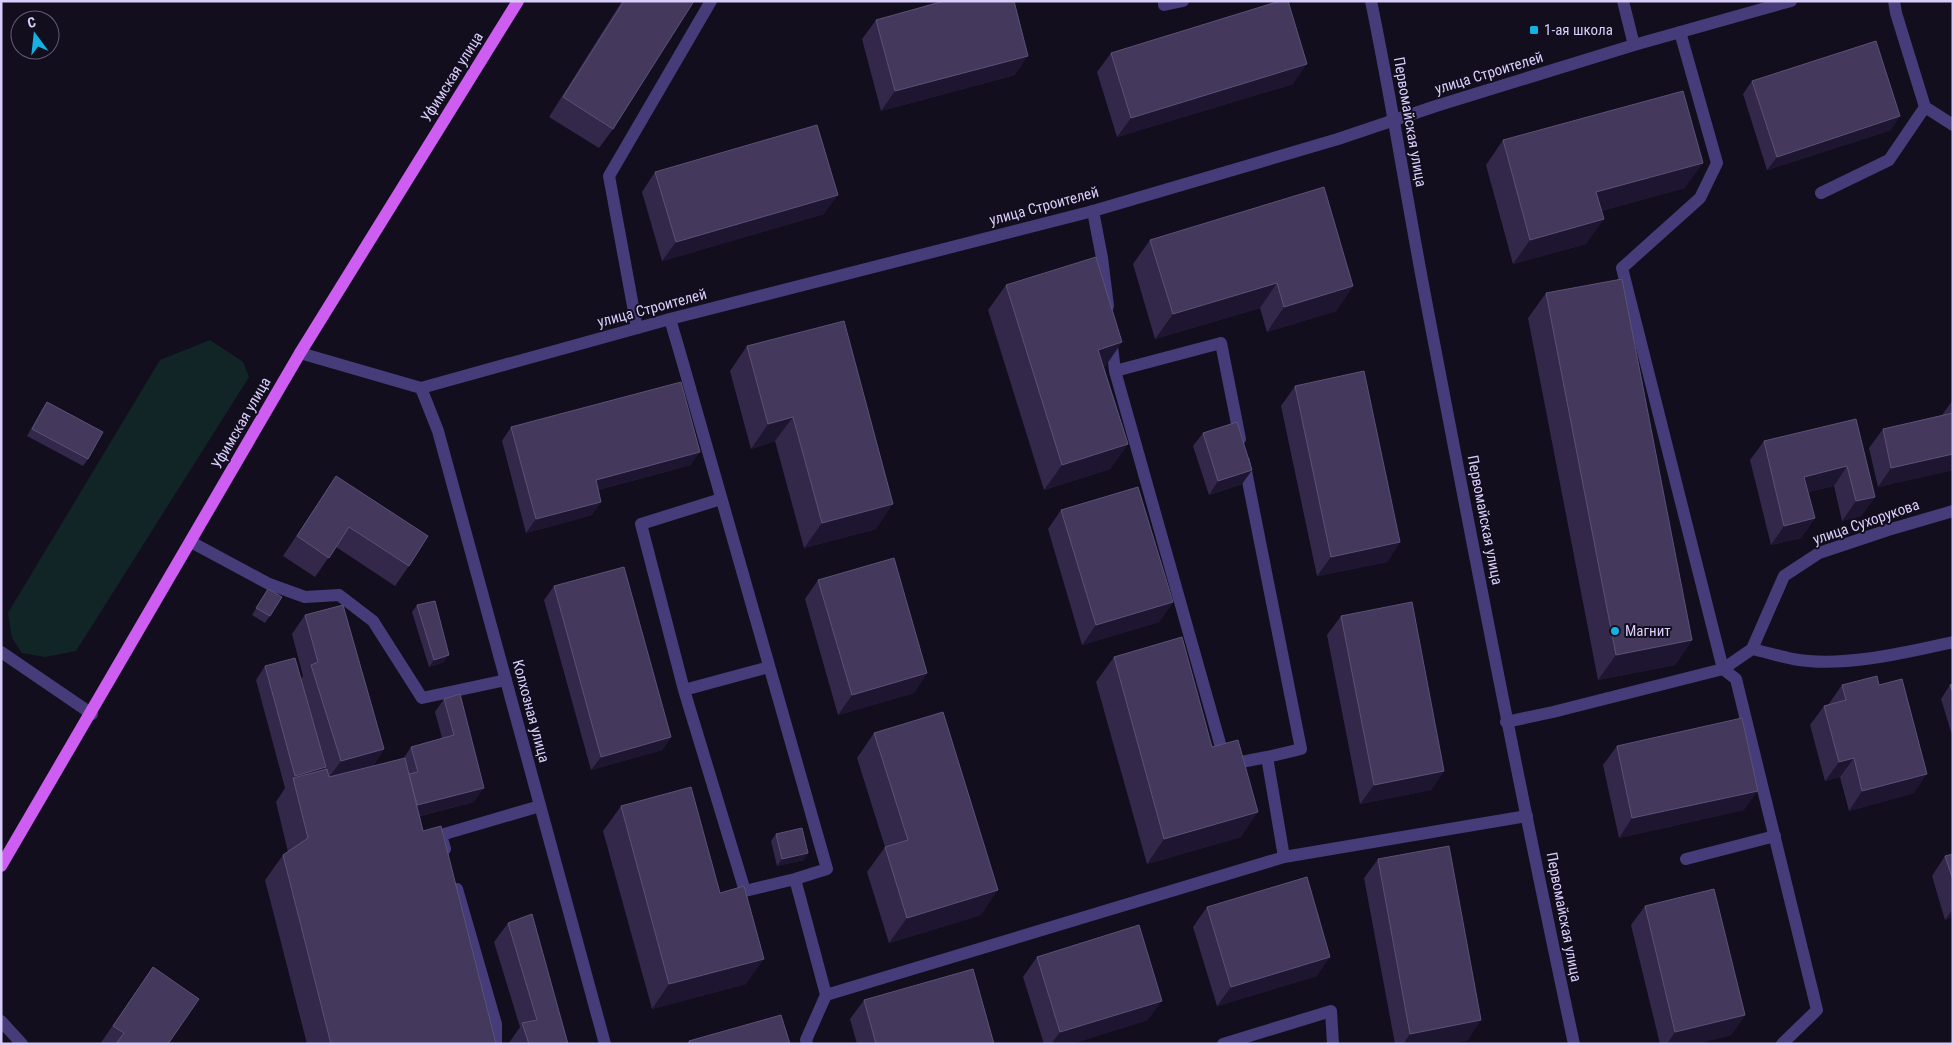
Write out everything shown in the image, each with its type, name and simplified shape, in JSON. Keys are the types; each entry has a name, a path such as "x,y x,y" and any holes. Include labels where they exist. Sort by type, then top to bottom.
{"main road":[{"name":"Уфимская улица","path":"1,866 92,714 300,353 518,1"}],"street":[{"path":"636,328 609,176 711,1"},
{"path":"1164,1 1164,6 1183,1"},
{"name":"Первомайская улица","path":"1371,1 1386,72 1401,168 1506,722 1574,1044"},
{"path":"1622,1 1634,45"},
{"name":"улица Строителей","path":"421,388 636,328 1093,211 1338,139 1634,45 1791,1"},
{"path":"1894,1 1925,107 1953,125"},
{"path":"1680,32 1716,163 1700,198 1622,268 1723,668 1736,679 1817,1010 1782,1044"},
{"path":"1821,192 1889,160 1925,107"},
{"path":"1093,211 1102,258 1115,370 1226,765 1301,749 1221,343 1115,370"},
{"path":"670,320 827,868 794,879 745,891 684,690 641,524 721,499"},
{"path":"300,353 421,388"},
{"name":"Колхозная улица","path":"421,388 438,431 605,1044"},
{"name":"улица Сухорукова","path":"1752,648 1784,576 1819,553 1953,511"},
{"path":"190,542 270,584 305,597 339,595 373,621 422,698 506,680"},
{"path":"1506,722 1553,712 1723,668 1752,648 1794,659 1835,661 1888,656 1953,642"},
{"path":"1,652 92,714"},
{"path":"684,690 769,667"},
{"path":"1267,757 1284,858"},
{"path":"496,1044 496,1024 441,835 540,806"},
{"path":"826,995 1284,858 1527,816"},
{"path":"1686,859 1775,836"},
{"path":"794,879 826,995 806,1040 807,1044"},
{"path":"1223,1044 1331,1011 1333,1044"},
{"path":"1,1021 22,1044"}],"green space":[{"path":"210,340 243,362 249,377 76,651 45,657 22,653 12,638 8,613 160,360"}],"building":[{"path":"624,1 694,1 613,129 563,97"},
{"path":"944,1 1014,1 1028,56 895,91 876,20"},
{"path":"1280,1 1288,1 1307,64 1131,118 1111,53"},
{"path":"1876,41 1900,116 1777,157 1752,81"},
{"path":"1683,91 1703,163 1596,192 1604,219 1530,240 1503,140"},
{"path":"817,125 838,195 676,242 655,172"},
{"path":"1324,187 1353,286 1284,307 1277,283 1173,314 1150,240"},
{"path":"1096,257 1122,342 1098,350 1128,444 1062,465 1006,285"},
{"path":"1622,279 1692,640 1616,655 1546,293"},
{"path":"844,321 893,504 822,523 793,417 768,424 747,346"},
{"path":"1364,371 1400,542 1331,557 1295,386"},
{"path":"681,382 700,452 596,480 601,502 536,519 511,427"},
{"path":"47,402 103,432 88,459 32,429"},
{"path":"1953,413 1953,454 1891,468 1883,429"},
{"path":"1856,419 1875,497 1856,501 1847,466 1804,477 1815,518 1784,526 1764,441"},
{"path":"1237,422 1252,470 1218,481 1203,433"},
{"path":"336,476 428,536 409,566 349,527 329,558 297,536"},
{"path":"1138,487 1173,602 1096,625 1061,510"},
{"path":"894,558 927,673 852,695 818,580"},
{"path":"624,567 671,737 601,757 554,586"},
{"path":"268,589 282,597 270,616 256,608"},
{"path":"435,601 449,655 434,660 417,605"},
{"path":"1412,602 1444,771 1374,785 1341,616"},
{"path":"343,605 384,749 341,761 311,665 318,662 305,615"},
{"path":"1182,637 1212,747 1238,740 1258,812 1164,839 1114,657"},
{"path":"295,658 326,767 295,776 265,666"},
{"path":"1877,676 1879,685 1902,679 1927,774 1862,791 1854,758 1839,762 1824,706 1846,700 1842,685"},
{"path":"460,694 484,788 417,805 409,774 418,772 411,747 454,735 444,699"},
{"path":"943,712 998,890 907,918 885,847 908,840 874,733"},
{"path":"1742,718 1758,791 1632,818 1617,746"},
{"path":"405,758 423,831 441,826 496,1044 331,1044 283,855 308,838 293,778 327,769 329,777"},
{"path":"691,787 720,893 744,886 764,959 669,984 621,806"},
{"path":"802,828 808,853 782,859 776,834"},
{"path":"1449,846 1481,1020 1410,1034 1378,859"},
{"path":"1953,854 1953,880 1945,856"},
{"path":"1307,877 1330,957 1231,987 1207,907"},
{"path":"1714,889 1745,1015 1675,1032 1645,906"},
{"path":"532,914 568,1044 529,1044 522,1023 537,1020 508,923"},
{"path":"1139,925 1162,1001 1060,1032 1037,957"},
{"path":"153,967 199,999 168,1044 116,1044 124,1033 113,1026"},
{"path":"973,969 994,1044 876,1044 864,1000"},
{"path":"781,1015 790,1044 689,1044 689,1041"}],"place":[{"name":"1-ая школа","path":"1534,30"},
{"name":"Магнит","path":"1615,631"}]}
